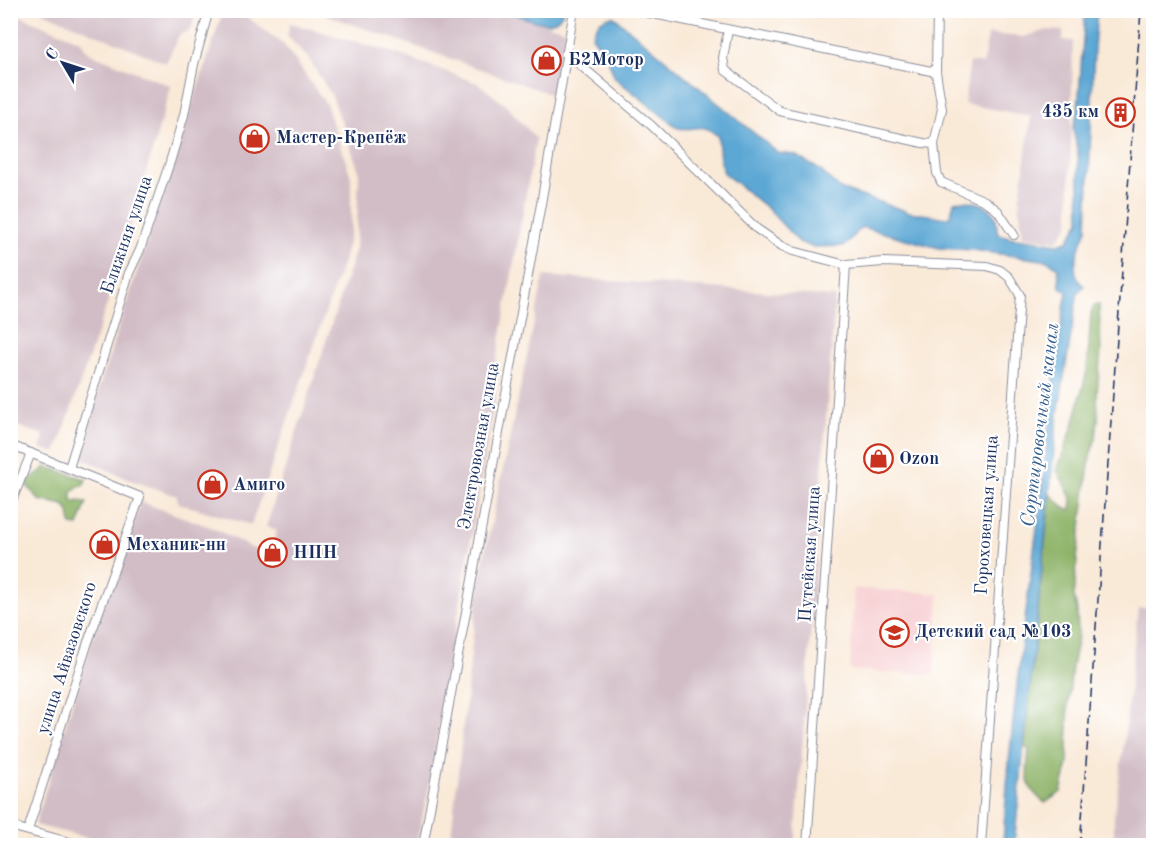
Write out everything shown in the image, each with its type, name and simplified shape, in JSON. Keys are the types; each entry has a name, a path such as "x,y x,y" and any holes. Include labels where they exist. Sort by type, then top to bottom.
{"street":[{"name":"Ближняя улица","path":"69,468 129,273 140,250 170,162 184,115 196,54 209,10"},
{"name":"Электровозная улица","path":"423,846 541,204 574,10"},
{"path":"634,10 936,72"},
{"path":"937,10 936,72 942,109 934,144 937,173 941,182 985,201 998,211 1014,234"},
{"path":"728,30 723,58 725,70 780,111 934,144"},
{"path":"566,53 652,126 745,218 769,238 793,251 846,265"},
{"name":"Гороховецкая улица","path":"846,265 883,262 987,266 1000,270 1010,277 1020,295 981,846"},
{"name":"Путейская улица","path":"807,846 846,265"},
{"path":"10,445 69,468"},
{"path":"10,506 31,453"},
{"name":"улица Айвазовского","path":"28,830 87,645 140,497 69,468"},
{"path":"10,826 84,846"}],"shaded area":[{"path":"40,11 196,11 191,30 179,35 166,63"},
{"path":"223,11 239,11 284,45 326,104 351,177 351,229 343,262 251,525 178,503 177,496 128,479 82,458 99,387"},
{"path":"315,11 499,11 566,30 553,95"},
{"path":"11,12 81,41 87,52 171,86 113,287 56,453 40,448 44,435 11,424"},
{"path":"290,23 398,54 477,83 507,106 536,139 491,391 496,392 427,795 417,841 407,840 406,846 116,845 35,825 99,617 141,502 213,528 256,550 271,553 277,530 266,527 356,248 359,171 333,98 309,59 287,36"},
{"path":"1048,30 1063,31 1063,40 1073,41 1069,224 1057,241 1023,236 1019,205 1031,116 964,104 970,62 983,64 988,34 1023,37"},
{"path":"544,276 835,297 795,845 450,845 479,582"},
{"name":"Детский сад №103","path":"854,588 939,594 934,675 850,670"},
{"path":"1138,608 1154,608 1154,735 1148,845 1114,845 1114,816"}],"green space":[{"path":"1095,305 1099,305 1101,351 1097,392 1098,418 1096,438 1090,456 1077,559 1074,597 1078,636 1068,706 1068,764 1061,792 1045,803 1030,786 1027,773 1029,750 1024,746 1050,494 1067,510 1071,509 1072,499 1057,470 1073,426 1087,371 1091,313"},
{"path":"46,467 86,479 84,484 72,491 72,501 87,502 78,526 71,525 69,512 64,505 39,500 25,483"}],"water":[{"path":"563,10 559,18 546,23 529,20 506,11"},
{"path":"1085,11 1097,11 1087,230 1078,251 1075,267 1079,281 1084,286 1078,292 1057,420 1014,845 1003,845 1018,675 1055,371 1067,292 1060,287 1058,268 1048,261 973,250 939,248 862,227 844,246 813,247 799,242 768,209 724,173 720,161 718,136 702,127 678,128 615,78 606,55 592,36 599,23 613,16 778,153 795,155 820,170 840,189 909,212 947,218 951,214 954,202 978,203 993,213 998,234 1058,244 1068,241 1080,221 1078,154 1073,128 1078,110"}],"railway":[{"path":"1080,846 1141,10"},
{"path":"1150,10 1154,159"}],"place":[{"name":"Б2Мотор","path":"547,60"},
{"name":"435 км","path":"1120,112"},
{"name":"Мастер-Крепёж","path":"255,138"},
{"name":"Ozon","path":"878,459"},
{"name":"Амиго","path":"212,485"},
{"name":"Механик-нн","path":"105,545"},
{"name":"НПН","path":"272,553"},
{"name":"Детский сад №103","path":"894,632"}],"water label":[{"name":"Сортировочный канал","path":"1041,425"}]}
